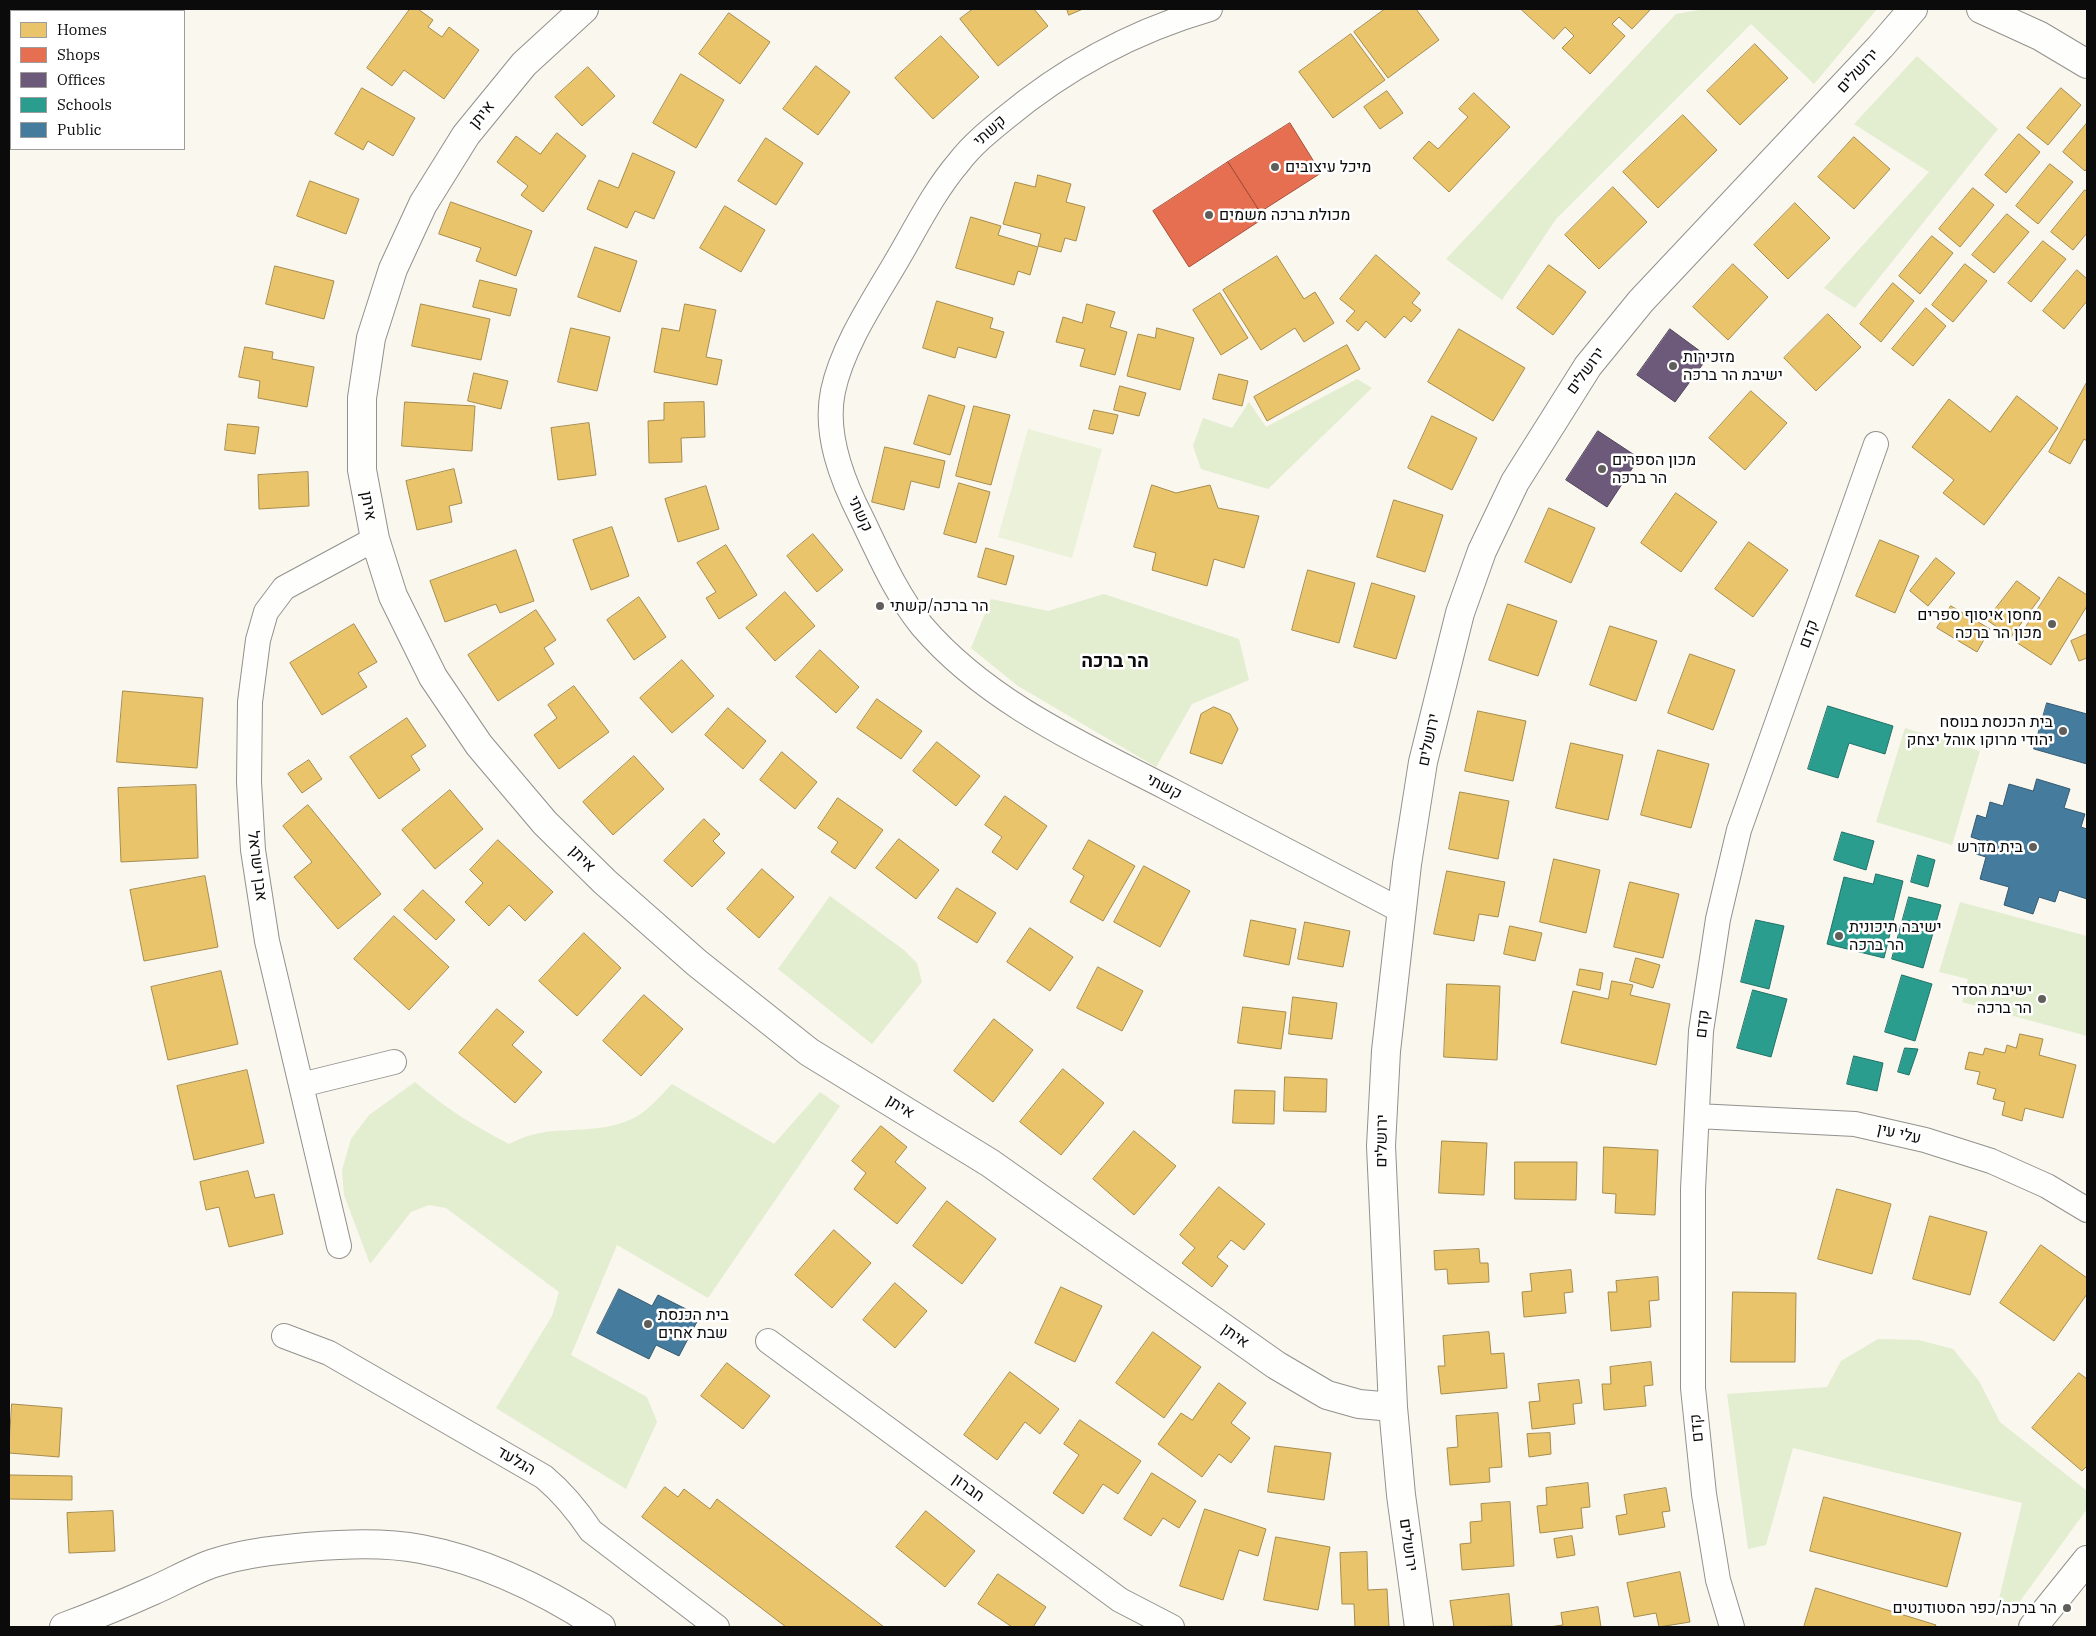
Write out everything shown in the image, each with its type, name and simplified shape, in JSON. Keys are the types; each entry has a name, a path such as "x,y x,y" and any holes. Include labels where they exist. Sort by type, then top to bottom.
{"street":[{"name":"איתן","path":"584,9 524,64 466,135 423,204 393,269 371,338 362,398 362,470 375,540 393,596 433,677 479,745 545,823 605,882 697,963 809,1052 990,1163 1276,1366 1327,1395 1359,1404 1393,1408"},
{"name":"קשתי","path":"1210,9 1132,37 1076,67 1027,99 983,136 960,160 935,195 853,336 833,392 830,430 838,463 856,507 892,580 921,624 951,655 1000,695 1058,732 1402,911"},
{"name":"ירושלים","path":"1419,1627 1400,1495 1393,1408 1381,1146 1386,1051 1402,911 1423,762 1460,613 1482,551 1515,482 1588,366 1641,301 1881,46 1913,9"},
{"path":"1981,9 2040,36 2087,64"},
{"name":"קדם","path":"1732,1627 1718,1580 1704,1494 1693,1388 1693,1189 1701,1032 1718,919 1739,830 1876,444"},
{"name":"אבן ישראל","path":"339,1246 268,941 253,850 249,782 250,702 257,649 266,612 284,588 375,540"},
{"path":"301,1086 394,1062"},
{"name":"עלי עין","path":"1697,1116 1855,1124 1925,1140 1990,1161 2047,1186 2087,1210"},
{"name":"הגלעד","path":"284,1336 329,1353 544,1477 558,1488 576,1509 590,1531 717,1627"},
{"name":"חברון","path":"768,1341 1120,1600 1172,1627"},
{"path":"64,1627 117,1607 198,1570 229,1559 284,1549 368,1545 419,1548 483,1566 545,1594 601,1627"},
{"path":"2033,1627 2087,1560"}],"green space":[{"path":"1705,9 1877,9 1814,84 1751,24 1556,219 1502,300 1446,259 1676,14"},
{"path":"1917,56 1998,129 1855,308 1824,288 1929,172 1854,124"},
{"path":"1357,379 1372,388 1268,489 1201,469 1193,446 1203,418 1232,428 1249,402 1266,427"},
{"path":"1028,429 1102,449 1072,558 998,537"},
{"path":"1104,594 1239,639 1249,680 1192,704 1156,767 1018,686 971,648 991,599 1048,611"},
{"path":"1905,728 1980,751 1952,845 1876,822"},
{"path":"830,896 904,950 917,963 922,982 872,1044 778,969"},
{"path":"1960,902 2087,936 2087,1036 1962,1002 1968,979 1939,972"},
{"path":"415,1082 460,1116 509,1144 540,1133 607,1127 619,1124 642,1113 672,1084 774,1144 820,1092 840,1106 708,1298 617,1245 571,1355 647,1397 657,1422 626,1489 496,1408 552,1316 559,1292 446,1208 429,1205 411,1212 370,1264 344,1195 342,1170 351,1139 369,1115"},
{"path":"1878,1339 1919,1340 1953,1349 1979,1381 2000,1422 2087,1491 2087,1509 2018,1604 1998,1603 2022,1503 1793,1448 1766,1545 1748,1549 1727,1394 1827,1387 1841,1361"}],"building: Homes":[{"path":"410,9 418,9 433,20 428,27 442,37 449,27 479,50 444,99 404,70 392,86 367,68"},
{"path":"973,9 1034,9 1048,26 998,66 960,19"},
{"path":"1067,9 1083,9 1069,15"},
{"path":"1385,9 1416,9 1439,40 1388,78 1354,32"},
{"path":"1521,9 1651,9 1632,29 1619,17 1612,24 1625,36 1590,74 1562,48 1574,36 1565,27 1554,39"},
{"path":"729,13 770,42 740,84 699,54"},
{"path":"1351,34 1385,80 1333,118 1299,72"},
{"path":"941,36 979,77 933,119 895,78"},
{"path":"1755,44 1788,78 1740,125 1707,91"},
{"path":"816,66 850,92 818,135 783,109"},
{"path":"588,67 615,96 582,126 555,97"},
{"path":"681,74 724,100 696,148 653,123"},
{"path":"362,88 415,118 393,156 368,141 363,150 335,134"},
{"path":"2061,88 2081,105 2048,145 2027,128"},
{"path":"1387,91 1403,113 1380,129 1364,107"},
{"path":"1474,93 1510,127 1449,192 1413,158 1429,141 1438,149 1468,117 1459,109"},
{"path":"1683,115 1717,150 1658,208 1623,172"},
{"path":"2087,123 2087,168 2085,171 2063,152"},
{"path":"557,133 586,156 543,212 521,195 528,186 497,162 516,136 540,154"},
{"path":"2019,134 2040,152 2006,193 1985,175"},
{"path":"1854,137 1890,169 1854,209 1818,177"},
{"path":"766,138 803,163 776,205 738,181"},
{"path":"633,153 675,172 654,219 635,211 627,228 587,209 599,180 618,188"},
{"path":"2050,164 2073,182 2038,224 2016,206"},
{"path":"1038,175 1071,184 1066,202 1085,207 1076,241 1065,238 1061,252 1038,246 1041,234 1003,224 1015,182 1035,187"},
{"path":"310,181 359,199 346,234 297,216"},
{"path":"1613,187 1647,222 1599,269 1565,235"},
{"path":"1973,188 1994,205 1960,247 1939,229"},
{"path":"2085,190 2087,192 2087,233 2073,250 2051,232"},
{"path":"451,202 532,231 516,276 476,261 481,248 439,234"},
{"path":"1795,203 1830,238 1788,279 1754,245"},
{"path":"725,206 765,230 741,272 700,248"},
{"path":"2007,214 2029,232 1994,273 1972,255"},
{"path":"971,217 1001,226 998,235 1038,247 1030,275 1018,271 1014,285 956,268"},
{"path":"1932,236 1953,253 1920,294 1899,276"},
{"path":"2043,241 2066,259 2031,302 2008,283"},
{"path":"595,247 637,261 620,312 578,297"},
{"path":"1376,255 1420,293 1412,303 1421,310 1411,322 1404,316 1385,338 1366,321 1358,331 1346,321 1355,311 1340,299"},
{"path":"1277,256 1304,299 1315,292 1334,323 1304,342 1295,328 1261,350 1223,290"},
{"path":"1733,264 1768,297 1728,340 1693,307"},
{"path":"1965,264 1987,281 1953,322 1932,305"},
{"path":"1549,265 1586,292 1553,335 1517,308"},
{"path":"275,266 334,281 324,319 266,304"},
{"path":"2077,270 2087,279 2087,301 2064,329 2043,311"},
{"path":"480,280 517,289 510,316 473,307"},
{"path":"1893,283 1914,301 1881,342 1860,324"},
{"path":"1220,293 1248,338 1221,355 1193,310"},
{"path":"937,301 993,318 990,328 1004,332 996,358 958,347 955,358 923,348"},
{"path":"421,304 490,319 481,360 412,346"},
{"path":"685,304 716,310 706,357 722,360 717,385 654,372 662,328 679,331"},
{"path":"1087,304 1115,312 1110,327 1127,332 1115,375 1080,366 1085,349 1056,342 1063,317 1082,323"},
{"path":"1926,308 1946,326 1913,366 1892,349"},
{"path":"1828,314 1861,347 1816,391 1784,358"},
{"path":"571,328 610,337 597,391 558,382"},
{"path":"1157,328 1194,338 1180,390 1127,376 1138,334 1155,338"},
{"path":"1459,329 1525,368 1493,421 1428,382"},
{"path":"1347,345 1360,369 1267,421 1254,397"},
{"path":"245,347 273,352 272,359 314,367 307,407 258,398 260,381 239,377"},
{"path":"474,373 508,381 501,409 468,401"},
{"path":"1219,374 1248,381 1242,406 1213,399"},
{"path":"2087,382 2087,441 2084,439 2070,464 2049,452"},
{"path":"1120,386 1146,393 1139,416 1114,410"},
{"path":"1751,391 1787,423 1745,470 1709,438"},
{"path":"929,395 965,406 950,455 914,444"},
{"path":"2017,396 2058,428 1984,525 1943,493 1954,480 1912,447 1949,399 1990,432"},
{"path":"405,402 475,406 472,451 402,446"},
{"path":"704,402 705,437 681,438 682,462 649,463 648,421 664,420 664,403"},
{"path":"974,406 1010,415 991,485 956,476"},
{"path":"1094,410 1118,415 1113,434 1089,429"},
{"path":"1432,416 1477,438 1452,490 1408,468"},
{"path":"589,423 596,475 558,480 551,428"},
{"path":"228,424 259,427 255,454 225,450"},
{"path":"885,447 945,461 939,488 911,481 904,510 872,502"},
{"path":"454,469 462,503 449,506 452,522 417,530 406,481"},
{"path":"308,472 309,506 259,509 258,475"},
{"path":"959,483 990,492 976,543 944,534"},
{"path":"1152,485 1176,493 1210,485 1218,508 1259,516 1244,568 1214,559 1207,586 1152,570 1156,553 1134,547"},
{"path":"706,486 719,529 678,542 665,499"},
{"path":"1676,493 1717,522 1681,572 1641,543"},
{"path":"1394,500 1443,515 1425,572 1377,557"},
{"path":"1549,508 1595,528 1571,583 1525,562"},
{"path":"612,527 629,576 591,590 573,540"},
{"path":"813,534 843,570 817,592 787,556"},
{"path":"1880,540 1919,556 1895,613 1856,596"},
{"path":"1749,542 1788,570 1753,617 1715,589"},
{"path":"726,545 757,595 719,619 706,598 716,592 697,563"},
{"path":"986,548 1014,556 1006,585 978,577"},
{"path":"516,550 534,601 500,613 496,604 445,622 430,581"},
{"path":"1936,558 1955,573 1928,606 1910,591"},
{"path":"1308,570 1355,583 1339,643 1292,630"},
{"name":"מחסן איסוף ספרים מכון הר ברכה","path":"2059,577 2087,595 2087,606 2051,665 2016,642"},
{"path":"2017,581 2040,598 2011,637 1987,620"},
{"path":"1372,583 1415,596 1396,659 1354,647"},
{"path":"785,592 815,626 775,661 746,628"},
{"path":"639,597 666,637 634,660 607,620"},
{"path":"1508,604 1557,621 1538,676 1489,660"},
{"path":"1951,606 1990,629 1977,652 1937,628"},
{"path":"536,610 556,640 544,648 554,664 498,701 468,655"},
{"path":"354,624 377,662 358,673 367,687 322,715 290,663"},
{"path":"1610,626 1657,641 1636,701 1590,685"},
{"path":"2087,634 2087,658 2079,661 2071,641"},
{"path":"820,650 859,687 836,713 796,677"},
{"path":"1690,654 1735,670 1713,730 1668,713"},
{"path":"682,660 714,696 672,733 640,698"},
{"path":"574,686 609,732 559,769 534,735 557,718 548,705"},
{"path":"123,691 203,698 197,768 117,762"},
{"path":"877,699 922,731 901,759 857,728"},
{"path":"1214,707 1230,714 1238,729 1222,764 1190,753 1201,714"},
{"path":"728,708 766,741 743,769 705,735"},
{"path":"1478,711 1526,721 1513,781 1465,771"},
{"path":"407,718 426,746 411,756 420,770 379,799 350,757"},
{"path":"937,742 980,776 956,806 913,771"},
{"path":"1571,743 1623,755 1608,820 1556,808"},
{"path":"1658,750 1709,764 1691,828 1641,815"},
{"path":"782,752 817,782 795,809 760,780"},
{"path":"634,756 664,789 613,835 583,802"},
{"path":"309,760 322,779 302,793 288,774"},
{"path":"196,785 198,858 121,862 118,788"},
{"path":"450,790 483,829 435,869 402,830"},
{"path":"1460,792 1509,801 1498,859 1449,849"},
{"path":"1005,796 1047,826 1017,870 992,852 1002,837 985,825"},
{"path":"838,798 883,830 855,869 831,852 838,842 818,828"},
{"path":"308,805 381,894 338,929 294,877 312,862 283,826"},
{"path":"704,819 720,834 713,841 725,853 692,887 664,861"},
{"path":"899,839 939,870 916,899 876,868"},
{"path":"498,840 553,892 525,921 509,905 489,926 465,902 483,883 470,870"},
{"path":"1089,840 1135,866 1103,921 1070,902 1084,876 1073,869"},
{"path":"1554,859 1600,870 1586,933 1540,922"},
{"path":"1144,866 1190,891 1160,947 1114,922"},
{"path":"762,869 794,897 759,938 727,909"},
{"path":"1447,871 1505,882 1498,917 1479,914 1474,941 1434,934"},
{"path":"205,876 218,947 144,961 130,890"},
{"path":"1630,882 1679,894 1663,958 1614,947"},
{"path":"957,888 996,913 977,943 938,918"},
{"path":"423,890 455,920 436,940 404,910"},
{"path":"394,916 449,967 409,1010 354,959"},
{"path":"1251,920 1296,929 1289,965 1244,956"},
{"path":"1305,922 1350,931 1343,967 1298,959"},
{"path":"1510,926 1542,933 1535,961 1504,954"},
{"path":"1030,928 1073,957 1050,991 1007,962"},
{"path":"584,933 621,968 577,1016 539,981"},
{"path":"1636,958 1660,965 1653,988 1630,981"},
{"path":"1098,967 1143,991 1122,1031 1077,1008"},
{"path":"1580,969 1603,973 1600,990 1577,985"},
{"path":"221,971 238,1044 168,1060 151,987"},
{"path":"1612,981 1633,985 1630,995 1670,1004 1656,1065 1561,1043 1573,991 1608,999"},
{"path":"1447,984 1500,986 1497,1060 1444,1057"},
{"path":"644,995 683,1029 641,1076 603,1041"},
{"path":"1293,997 1337,1003 1332,1039 1289,1034"},
{"path":"1243,1007 1286,1012 1281,1049 1238,1043"},
{"path":"497,1009 524,1032 512,1045 542,1072 515,1103 459,1053"},
{"path":"994,1019 1033,1050 993,1102 954,1071"},
{"path":"2020,1034 2043,1039 2039,1055 2076,1065 2063,1118 2025,1108 2022,1121 2002,1115 2005,1102 1993,1099 1996,1089 1977,1084 1980,1072 1965,1069 1969,1052 1983,1055 1985,1048 2005,1053 2007,1045 2016,1048"},
{"path":"1063,1069 1104,1103 1061,1155 1020,1122"},
{"path":"247,1070 264,1143 194,1160 177,1086"},
{"path":"1285,1077 1327,1079 1326,1112 1284,1111"},
{"path":"1235,1090 1275,1091 1274,1124 1233,1123"},
{"path":"881,1126 907,1147 895,1162 926,1188 897,1224 854,1189 866,1173 852,1161"},
{"path":"1134,1131 1176,1166 1134,1215 1093,1179"},
{"path":"1442,1141 1487,1143 1484,1195 1439,1193"},
{"path":"1604,1147 1658,1150 1655,1215 1615,1213 1616,1194 1603,1193"},
{"path":"1515,1162 1577,1162 1576,1200 1515,1199"},
{"path":"248,1171 255,1198 274,1194 283,1234 229,1247 219,1207 206,1210 200,1182"},
{"path":"1219,1187 1265,1224 1244,1250 1231,1240 1217,1257 1228,1266 1212,1287 1182,1263 1195,1248 1180,1235"},
{"path":"1837,1189 1891,1204 1872,1274 1818,1259"},
{"path":"947,1201 996,1239 962,1284 913,1246"},
{"path":"1930,1216 1987,1232 1970,1295 1913,1279"},
{"path":"834,1230 871,1263 832,1308 795,1275"},
{"path":"2041,1245 2087,1278 2087,1294 2054,1341 2000,1303"},
{"path":"1479,1249 1480,1263 1488,1263 1489,1282 1448,1284 1447,1269 1435,1270 1434,1251"},
{"path":"1571,1270 1573,1292 1564,1293 1566,1313 1524,1317 1522,1292 1532,1291 1530,1274"},
{"path":"1658,1277 1659,1300 1649,1301 1651,1327 1611,1331 1608,1292 1617,1292 1616,1281"},
{"path":"895,1283 927,1311 895,1348 863,1320"},
{"path":"1061,1287 1102,1306 1075,1362 1035,1343"},
{"path":"1733,1292 1796,1293 1795,1362 1731,1362"},
{"path":"1153,1332 1201,1367 1164,1418 1116,1383"},
{"path":"1489,1332 1491,1354 1504,1353 1507,1388 1441,1394 1438,1366 1445,1366 1443,1336"},
{"path":"1651,1362 1653,1385 1644,1386 1646,1406 1604,1410 1602,1384 1611,1384 1610,1367"},
{"path":"727,1363 770,1396 743,1429 701,1396"},
{"path":"1010,1372 1059,1409 1040,1434 1025,1422 997,1460 964,1435"},
{"path":"2079,1373 2087,1379 2087,1466 2082,1471 2032,1428"},
{"path":"1579,1380 1582,1403 1573,1404 1575,1424 1532,1429 1529,1402 1540,1401 1538,1384"},
{"path":"1219,1383 1246,1403 1231,1423 1250,1438 1231,1463 1219,1454 1202,1477 1158,1444 1181,1413 1192,1420"},
{"path":"12,1404 62,1408 59,1457 9,1453"},
{"path":"1498,1413 1502,1467 1489,1468 1490,1482 1450,1485 1447,1448 1458,1447 1456,1416"},
{"path":"1080,1420 1141,1461 1118,1494 1103,1484 1083,1514 1053,1493 1079,1455 1064,1444"},
{"path":"1550,1433 1551,1454 1529,1457 1527,1434"},
{"path":"1275,1446 1331,1453 1324,1500 1268,1492"},
{"path":"1152,1473 1196,1501 1179,1528 1163,1518 1151,1536 1124,1519"},
{"path":"10,1475 72,1476 72,1500 9,1499"},
{"path":"1588,1483 1590,1507 1581,1508 1583,1528 1540,1533 1537,1506 1547,1505 1546,1488"},
{"path":"665,1487 678,1497 684,1489 710,1509 717,1499 884,1627 786,1627 642,1517"},
{"path":"1666,1488 1670,1511 1662,1512 1665,1527 1619,1535 1616,1516 1627,1514 1624,1495"},
{"path":"1824,1497 1961,1533 1947,1587 1810,1551"},
{"path":"1510,1502 1514,1566 1462,1570 1460,1544 1471,1543 1470,1522 1482,1521 1481,1504"},
{"path":"1205,1509 1266,1529 1258,1556 1239,1550 1223,1600 1180,1586"},
{"path":"113,1511 115,1551 69,1553 67,1513"},
{"path":"926,1511 975,1551 945,1587 896,1547"},
{"path":"1572,1536 1575,1555 1557,1558 1554,1539"},
{"path":"1276,1537 1330,1547 1318,1610 1264,1600"},
{"path":"1367,1552 1368,1590 1387,1589 1389,1627 1355,1627 1354,1604 1342,1604 1340,1553"},
{"path":"1680,1572 1690,1622 1659,1627 1656,1613 1634,1617 1627,1583"},
{"path":"998,1574 1046,1607 1033,1627 1012,1627 978,1604"},
{"path":"1816,1588 1936,1625 1935,1627 1804,1627"},
{"path":"1509,1594 1512,1626 1454,1627 1450,1601"},
{"path":"1598,1607 1601,1627 1549,1627 1563,1625 1561,1613"}],"building: Shops":[{"name":"מיכל עיצובים","path":"1290,123 1321,173 1260,212 1228,162"},
{"name":"מכולת ברכה משמים","path":"1228,162 1264,218 1189,267 1153,211"}],"building: Offices":[{"name":"מזכירות ישיבת הר ברכה","path":"1670,329 1708,357 1675,402 1637,375"},
{"name":"מכון הספרים הר ברכה","path":"1598,431 1639,458 1607,507 1566,480"}],"building: Schools":[{"path":"1828,706 1893,726 1885,754 1849,743 1838,778 1808,769"},
{"path":"1842,832 1874,841 1866,870 1834,860"},
{"path":"1918,855 1935,860 1928,887 1911,882"},
{"path":"1876,874 1903,881 1884,958 1827,944 1844,877 1873,884"},
{"path":"1909,897 1941,905 1923,968 1892,959"},
{"path":"1756,920 1784,926 1769,989 1741,982"},
{"path":"1902,975 1932,984 1915,1041 1885,1032"},
{"path":"1753,990 1787,999 1771,1057 1737,1048"},
{"path":"1905,1048 1918,1049 1909,1075 1898,1072"},
{"path":"1854,1056 1883,1063 1877,1091 1847,1084"}],"building: Public":[{"name":"בית הכנסת בנוסח יהודי מרוקו אוהל יצחק","path":"2047,703 2087,714 2087,764 2034,749"},
{"name":"בית מדרש","path":"2037,779 2070,789 2064,808 2085,814 2081,827 2087,829 2087,899 2059,890 2055,902 2039,897 2033,914 2004,905 2009,887 1980,879 1986,857 1976,854 1980,840 1971,837 1977,815 1986,818 1990,802 2003,806 2009,784 2033,791"},
{"name":"בית הכנסת שבת אחים","path":"619,1289 652,1306 658,1295 700,1316 679,1356 656,1345 649,1359 597,1333"}],"place":[{"name":"מיכל עיצובים","path":"1275,167"},
{"name":"מכולת ברכה משמים","path":"1209,215"},
{"name":"מזכירות ישיבת הר ברכה","path":"1673,366"},
{"name":"מכון הספרים הר ברכה","path":"1602,469"},
{"name":"הר ברכה/קשתי","path":"880,606"},
{"name":"מחסן איסוף ספרים מכון הר ברכה","path":"2052,624"},
{"name":"בית הכנסת בנוסח יהודי מרוקו אוהל יצחק","path":"2063,731"},
{"name":"בית מדרש","path":"2033,847"},
{"name":"ישיבה תיכונית הר ברכה","path":"1839,936"},
{"name":"ישיבת הסדר הר ברכה","path":"2042,999"},
{"name":"בית הכנסת שבת אחים","path":"648,1324"},
{"name":"הר ברכה/כפר הסטודנטים","path":"2067,1608"}],"district":[{"name":"הר ברכה","path":"1115,662"}]}
